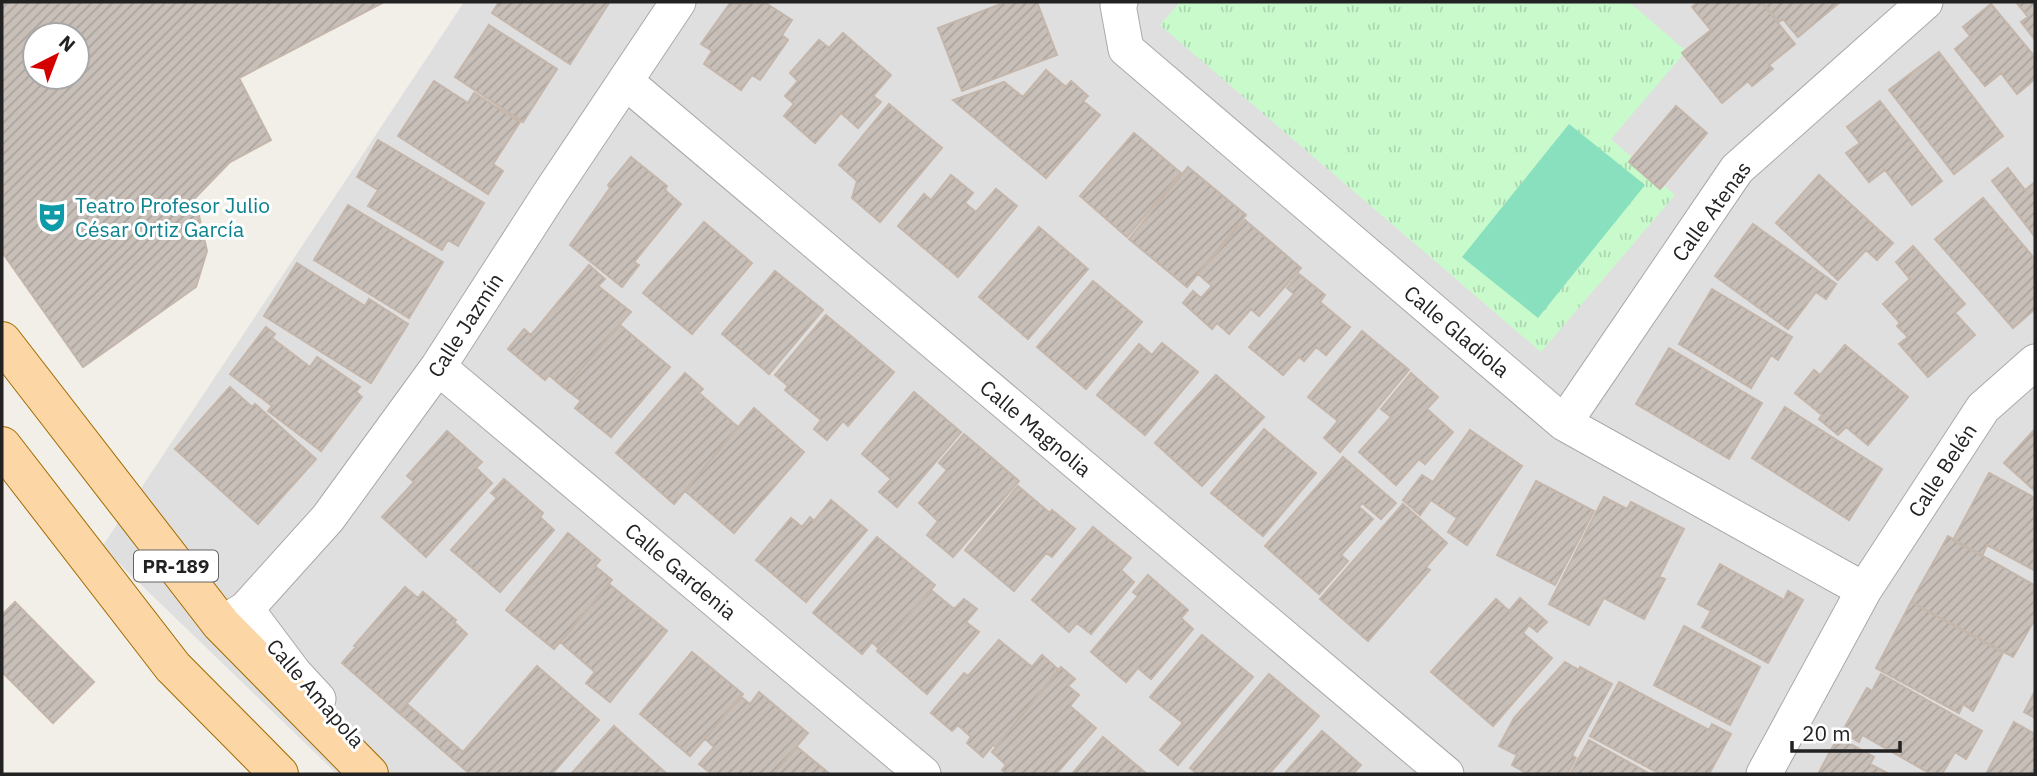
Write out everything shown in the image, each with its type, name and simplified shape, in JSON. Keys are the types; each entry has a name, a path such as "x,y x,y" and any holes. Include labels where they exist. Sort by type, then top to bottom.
{"main road":[{"name":"PR-189","path":"9,364 234,617 369,774"},
{"name":"PR-189","path":"2,446 173,667 279,774"}],"street":[{"name":"Calle Jazmín","path":"234,617 328,519 438,368 678,2"},
{"name":"Calle Gladiola","path":"1120,2 1118,5 1126,49 1564,423 1864,590"},
{"name":"Calle Atenas","path":"1564,423 1737,169 1925,2"},
{"name":"Calle Magnolia","path":"626,82 1428,769"},
{"name":"Calle Belén","path":"1764,774 1864,590 1983,408 2035,362"},
{"name":"Calle Gardenia","path":"438,368 923,774"},
{"name":"Calle Amapola","path":"234,617 294,673 390,774"}],"shaded area":[{"path":"464,2 2035,2 2035,774 337,774 102,547"}],"green space":[{"path":"1180,2 1629,2 1686,51 1611,139 1675,195 1541,352 1160,25"},
{"path":"1569,124 1645,185 1538,318 1462,257"}],"building":[{"path":"2,2 384,2 239,78 271,140 230,162 195,198 207,251 196,287 83,367 2,252"},
{"path":"499,2 609,3 570,64 492,13"},
{"path":"731,2 764,2 792,20 782,35 788,40 760,80 752,75 741,90 704,64 712,51 701,44"},
{"path":"1006,2 1037,2 1057,55 962,91 938,28"},
{"path":"1698,2 1761,2 1795,44 1769,65 1773,69 1752,86 1748,81 1722,103 1682,53 1711,30 1692,7"},
{"path":"1762,2 1840,2 1798,37 1783,19 1779,22"},
{"path":"2016,2 2035,2 2035,40 2021,22 2028,17"},
{"path":"1991,4 2035,57 2035,79 2017,94 2001,73 1985,86 1955,49 1970,36 1963,27"},
{"path":"489,25 557,69 523,122 455,77"},
{"path":"843,33 891,75 873,96 881,102 858,128 841,113 815,143 784,116 794,104 785,96 798,81 790,73 819,40 829,48"},
{"path":"1939,52 2003,136 1954,174 1889,90"},
{"path":"1046,70 1066,87 1071,81 1088,96 1083,101 1100,115 1046,178 953,100 1004,82 1023,97"},
{"path":"434,81 468,103 474,93 520,122 493,164 503,171 488,194 398,136"},
{"path":"1880,101 1942,181 1912,205 1885,170 1869,182 1846,153 1860,143 1847,127"},
{"path":"889,104 942,148 880,222 852,198 857,181 839,165"},
{"path":"1676,106 1707,133 1660,189 1629,162"},
{"path":"1134,133 1181,173 1127,237 1080,196"},
{"path":"378,140 484,203 458,246 448,240 442,250 368,206 378,190 357,177"},
{"path":"631,157 667,186 665,190 681,204 634,262 639,265 622,287 570,245 610,188 608,185"},
{"path":"1188,167 1246,215 1187,287 1129,239"},
{"path":"2008,168 2025,190 2035,182 2035,237 1992,181"},
{"path":"951,175 973,193 965,203 976,212 996,189 1017,206 958,277 898,226 924,194 931,200"},
{"path":"1819,175 1893,243 1877,260 1866,250 1838,280 1776,223"},
{"path":"1983,198 2035,259 2035,309 2013,328 1935,239"},
{"path":"348,205 443,262 409,318 314,260"},
{"path":"1245,220 1301,268 1259,316 1251,309 1229,334 1217,323 1212,329 1183,303 1193,291 1201,298 1212,286 1198,274"},
{"path":"704,222 752,263 692,334 643,293"},
{"path":"1753,224 1836,284 1826,299 1816,292 1788,329 1715,276"},
{"path":"1039,227 1088,269 1028,339 979,297"},
{"path":"1913,246 1965,304 1955,313 1975,335 1928,377 1899,344 1908,337 1897,326 1900,323 1883,304 1910,279 1896,262"},
{"path":"297,263 365,306 369,299 408,324 371,383 264,316"},
{"path":"589,265 605,279 598,286 631,312 564,388 549,375 545,380 508,349 524,329 531,335"},
{"path":"775,271 823,310 769,374 722,334"},
{"path":"1299,274 1325,295 1320,302 1350,327 1326,355 1316,347 1304,361 1299,357 1283,375 1249,347 1294,294 1287,288"},
{"path":"1093,281 1142,322 1086,389 1037,347"},
{"path":"1712,289 1792,337 1778,360 1771,355 1751,388 1679,344"},
{"path":"826,315 894,372 848,426 843,421 827,440 814,429 821,420 785,390 788,386 775,375"},
{"path":"620,325 670,367 611,437 575,408 581,401 564,388"},
{"path":"266,327 275,334 272,338 310,367 317,357 360,387 356,392 362,397 321,451 268,411 272,406 230,374"},
{"path":"1362,331 1409,370 1340,452 1324,438 1338,421 1308,397"},
{"path":"1162,343 1198,372 1145,435 1097,395 1139,344 1152,355"},
{"path":"1845,345 1908,397 1868,445 1846,427 1838,435 1819,419 1822,415 1795,393 1814,370 1820,375"},
{"path":"1669,348 1762,403 1729,459 1636,404"},
{"path":"685,373 703,389 699,393 738,427 674,504 616,453"},
{"path":"1411,373 1438,397 1427,409 1453,432 1425,464 1419,459 1396,485 1359,452 1391,417 1381,409"},
{"path":"1216,375 1264,417 1202,486 1155,443"},
{"path":"230,387 252,407 255,404 316,459 258,524 175,449"},
{"path":"914,392 961,432 897,507 879,492 891,479 862,454"},
{"path":"1785,407 1882,469 1849,520 1752,458"},
{"path":"754,408 804,452 734,533 685,491"},
{"path":"1264,429 1316,473 1263,536 1211,493"},
{"path":"2035,429 2035,491 2004,463"},
{"path":"1470,430 1522,466 1467,545 1448,532 1457,518 1431,500 1420,515 1403,500 1422,475 1433,482"},
{"path":"447,431 482,462 476,468 492,483 426,557 382,517 414,482 407,476"},
{"path":"964,434 1019,481 953,557 927,535 938,521 919,503 947,470 939,463"},
{"path":"1343,457 1396,503 1381,519 1362,503 1359,507 1373,519 1341,555 1348,561 1319,594 1265,546"},
{"path":"1989,473 2035,498 2034,570 1987,545 1982,556 1953,540"},
{"path":"504,479 543,513 540,517 554,530 500,592 451,550 497,498 491,493"},
{"path":"1536,481 1594,511 1555,585 1497,555"},
{"path":"1018,486 1050,513 1052,510 1075,529 1052,557 1046,553 1014,591 965,550"},
{"path":"1604,497 1627,509 1631,502 1684,529 1659,577 1665,579 1644,619 1604,598 1589,625 1549,604"},
{"path":"831,500 867,530 806,602 756,560 791,518 802,527 810,517 814,521"},
{"path":"1403,504 1447,543 1426,567 1430,570 1368,641 1320,599"},
{"path":"1093,527 1131,558 1121,570 1134,582 1091,634 1077,623 1069,632 1032,600"},
{"path":"568,533 600,560 595,566 612,580 554,649 506,610"},
{"path":"1948,536 2034,585 2035,619 2013,657 1911,602"},
{"path":"877,537 935,585 879,649 872,642 862,654 813,613"},
{"path":"1720,564 1784,600 1788,591 1803,600 1768,663 1702,627 1711,611 1698,604"},
{"path":"1148,575 1188,610 1181,618 1193,629 1151,679 1138,668 1126,682 1091,652 1138,596 1133,592"},
{"path":"609,584 667,631 610,702 586,683 595,672 560,642"},
{"path":"405,587 418,598 423,592 456,620 454,622 467,634 399,713 342,663"},
{"path":"931,590 954,609 964,599 977,609 966,622 979,632 927,694 877,651"},
{"path":"1520,598 1547,622 1537,632 1529,625 1523,633 1552,658 1493,726 1431,672 1496,599 1509,611"},
{"path":"15,602 94,682 53,723 2,672 2,615"},
{"path":"1911,602 2003,653 1973,711 1963,704 1959,713 1876,668"},
{"path":"1684,626 1760,667 1730,725 1654,685"},
{"path":"1202,635 1253,677 1178,765 1160,750 1183,723 1150,697"},
{"path":"999,640 1032,667 1042,655 1059,670 996,747 993,745 983,757 967,743 971,737 958,725 952,731 931,713 964,673 968,676"},
{"path":"692,652 743,694 690,756 640,714"},
{"path":"1565,662 1612,684 1572,755 1576,758 1567,774 1528,774 1512,765 1517,755 1499,746 1514,718"},
{"path":"537,666 599,720 552,774 470,774 399,713 407,704 463,752"},
{"path":"1061,667 1075,679 1068,686 1079,695 1070,706 1096,728 1056,774 1007,774 1002,770 1006,765 992,752"},
{"path":"1269,674 1319,716 1269,774 1198,774 1190,768"},
{"path":"1881,674 1982,731 1966,759 1955,752 1942,774 1931,774 1862,735 1859,742 1842,732 1867,688 1872,691"},
{"path":"1619,682 1709,730 1712,724 1731,734 1709,774 1660,774 1590,736"},
{"path":"2035,691 2035,718 2024,712"},
{"path":"759,692 808,733 773,774 712,774 699,764 714,747 705,739 740,696 750,704"},
{"path":"2014,722 2035,734 2035,774 1986,774"},
{"path":"614,726 667,774 571,774"},
{"path":"1322,731 1361,765 1353,774 1284,774"},
{"path":"1103,737 1147,774 1072,774"},
{"path":"1838,737 1874,757 1870,764 1889,774 1818,774"},
{"path":"1589,740 1650,774 1570,774"},
{"path":"797,747 830,774 773,774"}],"place":[{"name":"Teatro Profesor Julio César Ortiz García","path":"52,217"}]}
